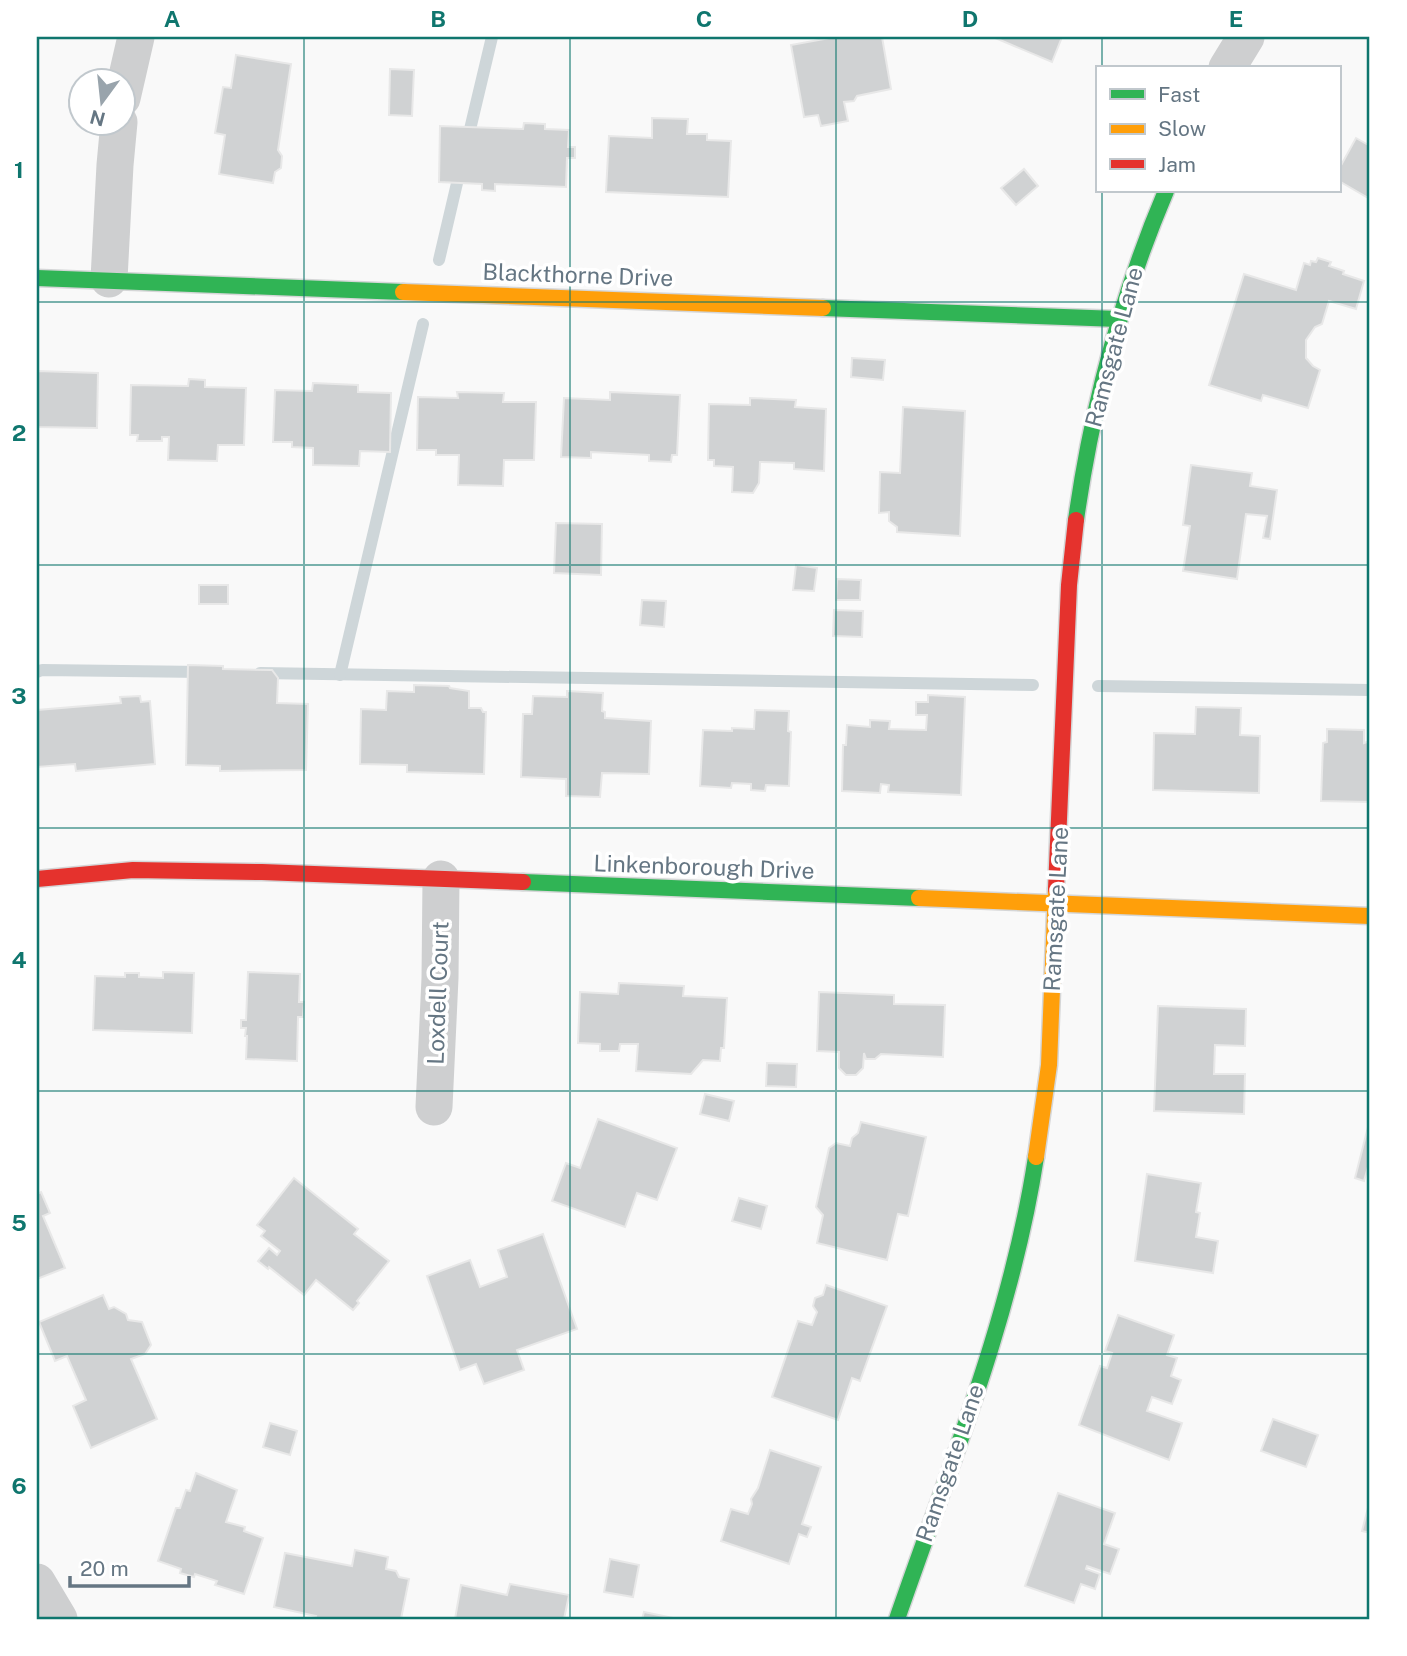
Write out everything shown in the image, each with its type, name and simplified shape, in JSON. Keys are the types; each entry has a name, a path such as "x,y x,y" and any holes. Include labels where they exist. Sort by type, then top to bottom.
{"street":[{"path":"129,66 136,37"},
{"path":"1228,66 1246,37"},
{"path":"109,279 114,165 118,136"},
{"name":"Ramsgate Lane","path":"897,1619 979,1380 1013,1271 1035,1162 1049,1065 1069,585 1076,513 1096,401 1118,319 1147,232 1166,192"},
{"name":"Blackthorne Drive","path":"37,278 1118,319"},
{"name":"Linkenborough Drive","path":"37,879 133,870 262,872 1370,916"},
{"name":"Loxdell Court","path":"434,1107 441,879"},
{"path":"37,1582 50,1607 60,1619"}],"building":[{"path":"835,37 882,37 891,89 857,96 854,101 844,102 848,121 821,126 818,115 804,117 791,45"},
{"path":"993,37 1062,37 1052,62"},
{"path":"236,55 291,64 278,150 282,156 281,168 275,172 273,183 219,174 225,135 215,133 223,87 231,88"},
{"path":"390,69 414,70 412,116 389,115"},
{"path":"652,118 688,119 687,134 707,134 707,140 731,141 728,197 606,192 609,136 652,138"},
{"path":"524,123 545,124 545,129 569,130 568,147 575,147 575,158 567,158 566,187 495,184 495,191 482,190 482,184 439,182 440,126 523,129"},
{"path":"1356,138 1370,146 1370,199 1340,182 1340,167"},
{"path":"1024,169 1038,186 1016,205 1001,188"},
{"path":"1318,258 1331,262 1329,266 1344,271 1343,274 1364,281 1356,309 1329,301 1322,324 1315,327 1306,340 1306,358 1320,370 1308,408 1263,395 1261,401 1209,385 1244,274 1296,290 1304,263 1310,265 1311,261 1316,262"},
{"path":"852,358 885,360 883,380 851,377"},
{"path":"37,371 98,373 97,428 37,427"},
{"path":"189,379 205,380 205,387 246,388 244,445 218,445 217,461 168,460 169,437 162,437 162,441 137,441 138,435 130,435 131,385 188,386"},
{"path":"313,383 358,385 358,392 391,393 390,452 360,451 359,466 313,465 313,448 292,447 292,442 273,442 275,390 312,391"},
{"path":"457,392 504,393 503,402 536,402 534,460 504,460 503,486 458,485 459,455 436,455 436,450 417,450 418,397 458,398"},
{"path":"610,392 680,395 677,455 672,455 671,462 649,461 649,455 591,452 591,458 561,457 564,398 610,400"},
{"path":"750,398 796,400 795,407 826,409 824,471 794,469 794,463 760,462 759,483 753,493 732,492 733,467 714,466 714,460 708,460 709,404 750,405"},
{"path":"903,407 965,411 960,536 897,532 897,527 889,521 889,512 879,513 880,472 900,473"},
{"path":"1191,465 1252,473 1250,486 1277,490 1270,539 1263,538 1267,516 1246,514 1237,579 1183,571 1190,526 1183,525"},
{"path":"556,523 602,524 601,575 554,573"},
{"path":"796,565 817,568 814,591 793,590"},
{"path":"837,579 861,580 860,600 836,600"},
{"path":"199,585 228,585 228,604 199,604"},
{"path":"642,600 666,601 664,627 640,625"},
{"path":"834,610 863,611 862,637 833,636"},
{"path":"188,665 272,670 278,678 277,703 308,704 306,770 220,771 220,766 186,765"},
{"path":"414,685 449,686 469,691 469,708 481,708 486,712 484,774 407,772 407,765 360,764 361,709 386,710 387,691 414,692"},
{"path":"567,691 603,693 602,711 605,712 605,718 651,721 649,774 602,773 600,797 566,796 566,779 521,777 523,714 532,714 533,696 567,697"},
{"path":"928,695 965,697 961,795 888,792 889,785 881,784 880,793 842,791 843,745 846,745 847,725 870,727 870,720 890,721 889,729 926,730 927,715 916,715 916,702 928,702"},
{"path":"140,696 141,702 150,701 155,764 76,771 75,764 37,767 37,710 121,703 120,697"},
{"path":"1196,707 1241,708 1240,735 1260,736 1259,793 1153,790 1154,733 1195,734"},
{"path":"755,710 789,711 789,786 766,785 765,791 751,790 751,784 732,783 731,788 700,786 703,730 754,729"},
{"path":"1327,729 1364,730 1364,743 1370,741 1370,802 1321,801 1323,743 1327,742"},
{"path":"163,972 194,973 192,1033 93,1030 95,976 125,977 125,973 139,973 139,977 163,978"},
{"path":"248,972 300,974 299,1002 304,1002 303,1017 298,1017 297,1061 246,1059 246,1028 241,1028 241,1020 246,1020"},
{"path":"619,983 684,986 683,996 727,998 724,1048 721,1048 720,1061 703,1060 691,1074 636,1071 638,1044 620,1044 619,1051 600,1051 600,1044 578,1043 580,992 618,994"},
{"path":"819,992 894,995 894,1004 945,1005 943,1057 881,1054 875,1059 866,1059 864,1053 863,1068 856,1075 846,1075 839,1068 839,1052 817,1051"},
{"path":"1158,1006 1246,1009 1245,1046 1215,1045 1214,1074 1245,1074 1244,1114 1154,1111"},
{"path":"767,1063 797,1064 796,1087 766,1086"},
{"path":"705,1094 734,1101 729,1121 700,1114"},
{"path":"598,1119 677,1148 657,1200 637,1193 625,1227 552,1201 566,1163 580,1168"},
{"path":"1370,1119 1370,1168 1368,1167 1364,1181 1355,1178"},
{"path":"861,1122 926,1137 908,1216 898,1214 887,1260 817,1243 823,1215 816,1207 829,1148 836,1143 850,1146"},
{"path":"1147,1174 1201,1183 1196,1212 1200,1213 1196,1237 1218,1241 1213,1273 1135,1261"},
{"path":"294,1178 358,1229 354,1234 389,1261 357,1301 359,1303 353,1310 316,1280 304,1295 258,1261 269,1248 277,1255 280,1251 261,1236 265,1231 257,1225"},
{"path":"41,1192 50,1213 43,1216 65,1268 37,1279 37,1194"},
{"path":"739,1198 767,1206 761,1229 732,1221"},
{"path":"543,1234 577,1329 517,1350 524,1370 484,1384 476,1364 460,1370 427,1276 470,1260 480,1287 507,1277 498,1250"},
{"path":"826,1285 887,1306 860,1381 852,1378 838,1420 772,1397 798,1321 812,1325 817,1312 813,1306 815,1298 823,1295"},
{"path":"103,1295 109,1309 114,1307 126,1314 128,1320 142,1322 151,1345 145,1354 131,1359 157,1419 91,1448 73,1406 86,1400 67,1356 55,1361 39,1322"},
{"path":"1118,1315 1174,1335 1167,1355 1177,1358 1171,1376 1181,1380 1172,1404 1152,1397 1147,1411 1182,1423 1169,1460 1079,1425 1100,1366 1107,1368 1112,1353 1105,1351"},
{"path":"1273,1419 1318,1435 1306,1467 1261,1451"},
{"path":"270,1423 297,1431 290,1455 263,1447"},
{"path":"770,1450 821,1467 802,1524 811,1527 807,1537 799,1534 789,1564 721,1541 731,1509 748,1514"},
{"path":"196,1473 237,1490 226,1522 245,1527 244,1531 263,1538 244,1594 215,1585 217,1581 195,1574 194,1577 180,1573 181,1569 158,1561 176,1508 180,1508 186,1490 190,1491"},
{"path":"1058,1493 1115,1513 1104,1544 1119,1549 1110,1574 1087,1566 1086,1569 1100,1574 1095,1589 1081,1584 1074,1603 1025,1586"},
{"path":"1370,1500 1370,1533 1362,1531"},
{"path":"355,1550 388,1557 386,1569 396,1571 399,1577 409,1579 401,1619 315,1619 316,1616 274,1607 285,1553 352,1566"},
{"path":"610,1559 639,1565 633,1597 604,1592"},
{"path":"510,1584 569,1595 564,1619 455,1619 461,1585 507,1595"},
{"path":"644,1612 678,1619 642,1619"}],"waterway":[{"path":"467,142 492,37"},
{"path":"439,260 461,166"},
{"path":"340,675 423,324"},
{"path":"37,672 203,672"},
{"path":"260,673 1033,685"},
{"path":"1098,686 1370,690"}],"traffic: fast":[{"path":"1076,520 1090,435 1110,352 1135,271 1166,192"},
{"path":"37,278 403,292"},
{"path":"823,308 1118,319"},
{"path":"523,882 919,898"},
{"path":"897,1619 958,1449 995,1333 1025,1216 1036,1157"}],"traffic: slow":[{"path":"403,292 823,308"},
{"path":"1036,1157 1049,1065 1056,889"},
{"path":"919,898 1370,916"}],"traffic: jam":[{"path":"1056,889 1069,585 1076,520"},
{"path":"37,879 133,870 523,882"}]}
